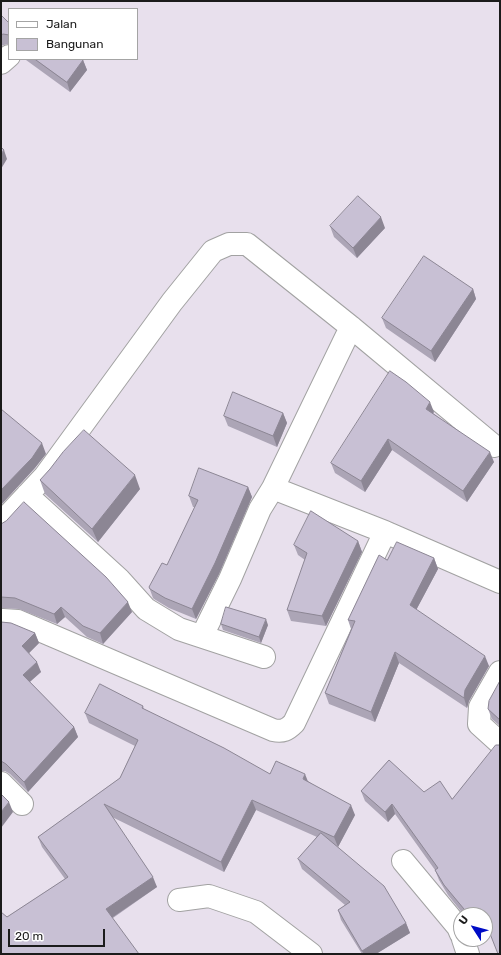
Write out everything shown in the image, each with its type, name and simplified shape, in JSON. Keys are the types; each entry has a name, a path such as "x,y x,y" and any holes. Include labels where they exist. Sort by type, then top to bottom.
{"street":[{"path":"1,523 45,476 172,302 213,251 229,244 247,244 351,327 494,446"},
{"path":"202,636 230,579 260,509 273,488 351,327"},
{"path":"273,488 385,532 500,582"},
{"path":"27,495 119,579 146,609 179,629 264,657"},
{"path":"1,620 18,621 273,730 280,731 288,729 294,723 385,532"},
{"path":"500,672 480,707 479,724 500,743"},
{"path":"1,783 22,804"},
{"path":"403,861 453,921"},
{"path":"179,900 208,896 256,912 311,954"}],"building":[{"path":"1,15 8,22 8,35 1,35"},
{"path":"36,60 83,60 67,82"},
{"path":"1,147 4,150 1,154"},
{"path":"358,196 381,217 353,248 330,226"},
{"path":"424,256 473,289 431,351 382,318"},
{"path":"390,371 430,402 426,409 490,452 463,491 388,439 361,481 331,463"},
{"path":"233,392 283,413 273,436 224,416"},
{"path":"1,409 42,443 32,458 1,490"},
{"path":"84,430 135,475 92,529 40,480 63,452"},
{"path":"199,468 248,487 215,563 192,609 165,598 149,587 162,563 167,565 198,500 189,496"},
{"path":"24,502 106,577 128,602 100,633 83,626 61,607 54,614 15,598 1,597 1,524 6,521"},
{"path":"311,511 358,541 322,616 287,610 307,553 294,545"},
{"path":"397,542 434,558 410,605 485,656 465,690 464,698 395,652 371,712 325,693 355,621 348,620 379,555 387,560"},
{"path":"226,607 266,619 259,637 221,624"},
{"path":"1,622 11,623 35,633 22,646 37,662 23,675 74,727 24,782 1,761"},
{"path":"500,681 500,720 488,709 489,701"},
{"path":"100,684 143,706 142,708 224,748 270,774 276,761 305,774 303,779 351,805 334,837 252,800 221,862 104,804 153,877 106,909 139,954 1,954 1,912 7,917 68,877 38,837 120,778 138,740 85,713"},
{"path":"496,745 500,745 500,954 498,954 493,941 493,907 462,907 444,885 435,870 438,868 392,804 385,812 361,791 389,760 424,792 440,781 452,799"},
{"path":"1,794 9,802 1,812"},
{"path":"321,833 384,886 406,923 362,951 338,910 350,902 298,859"}]}
